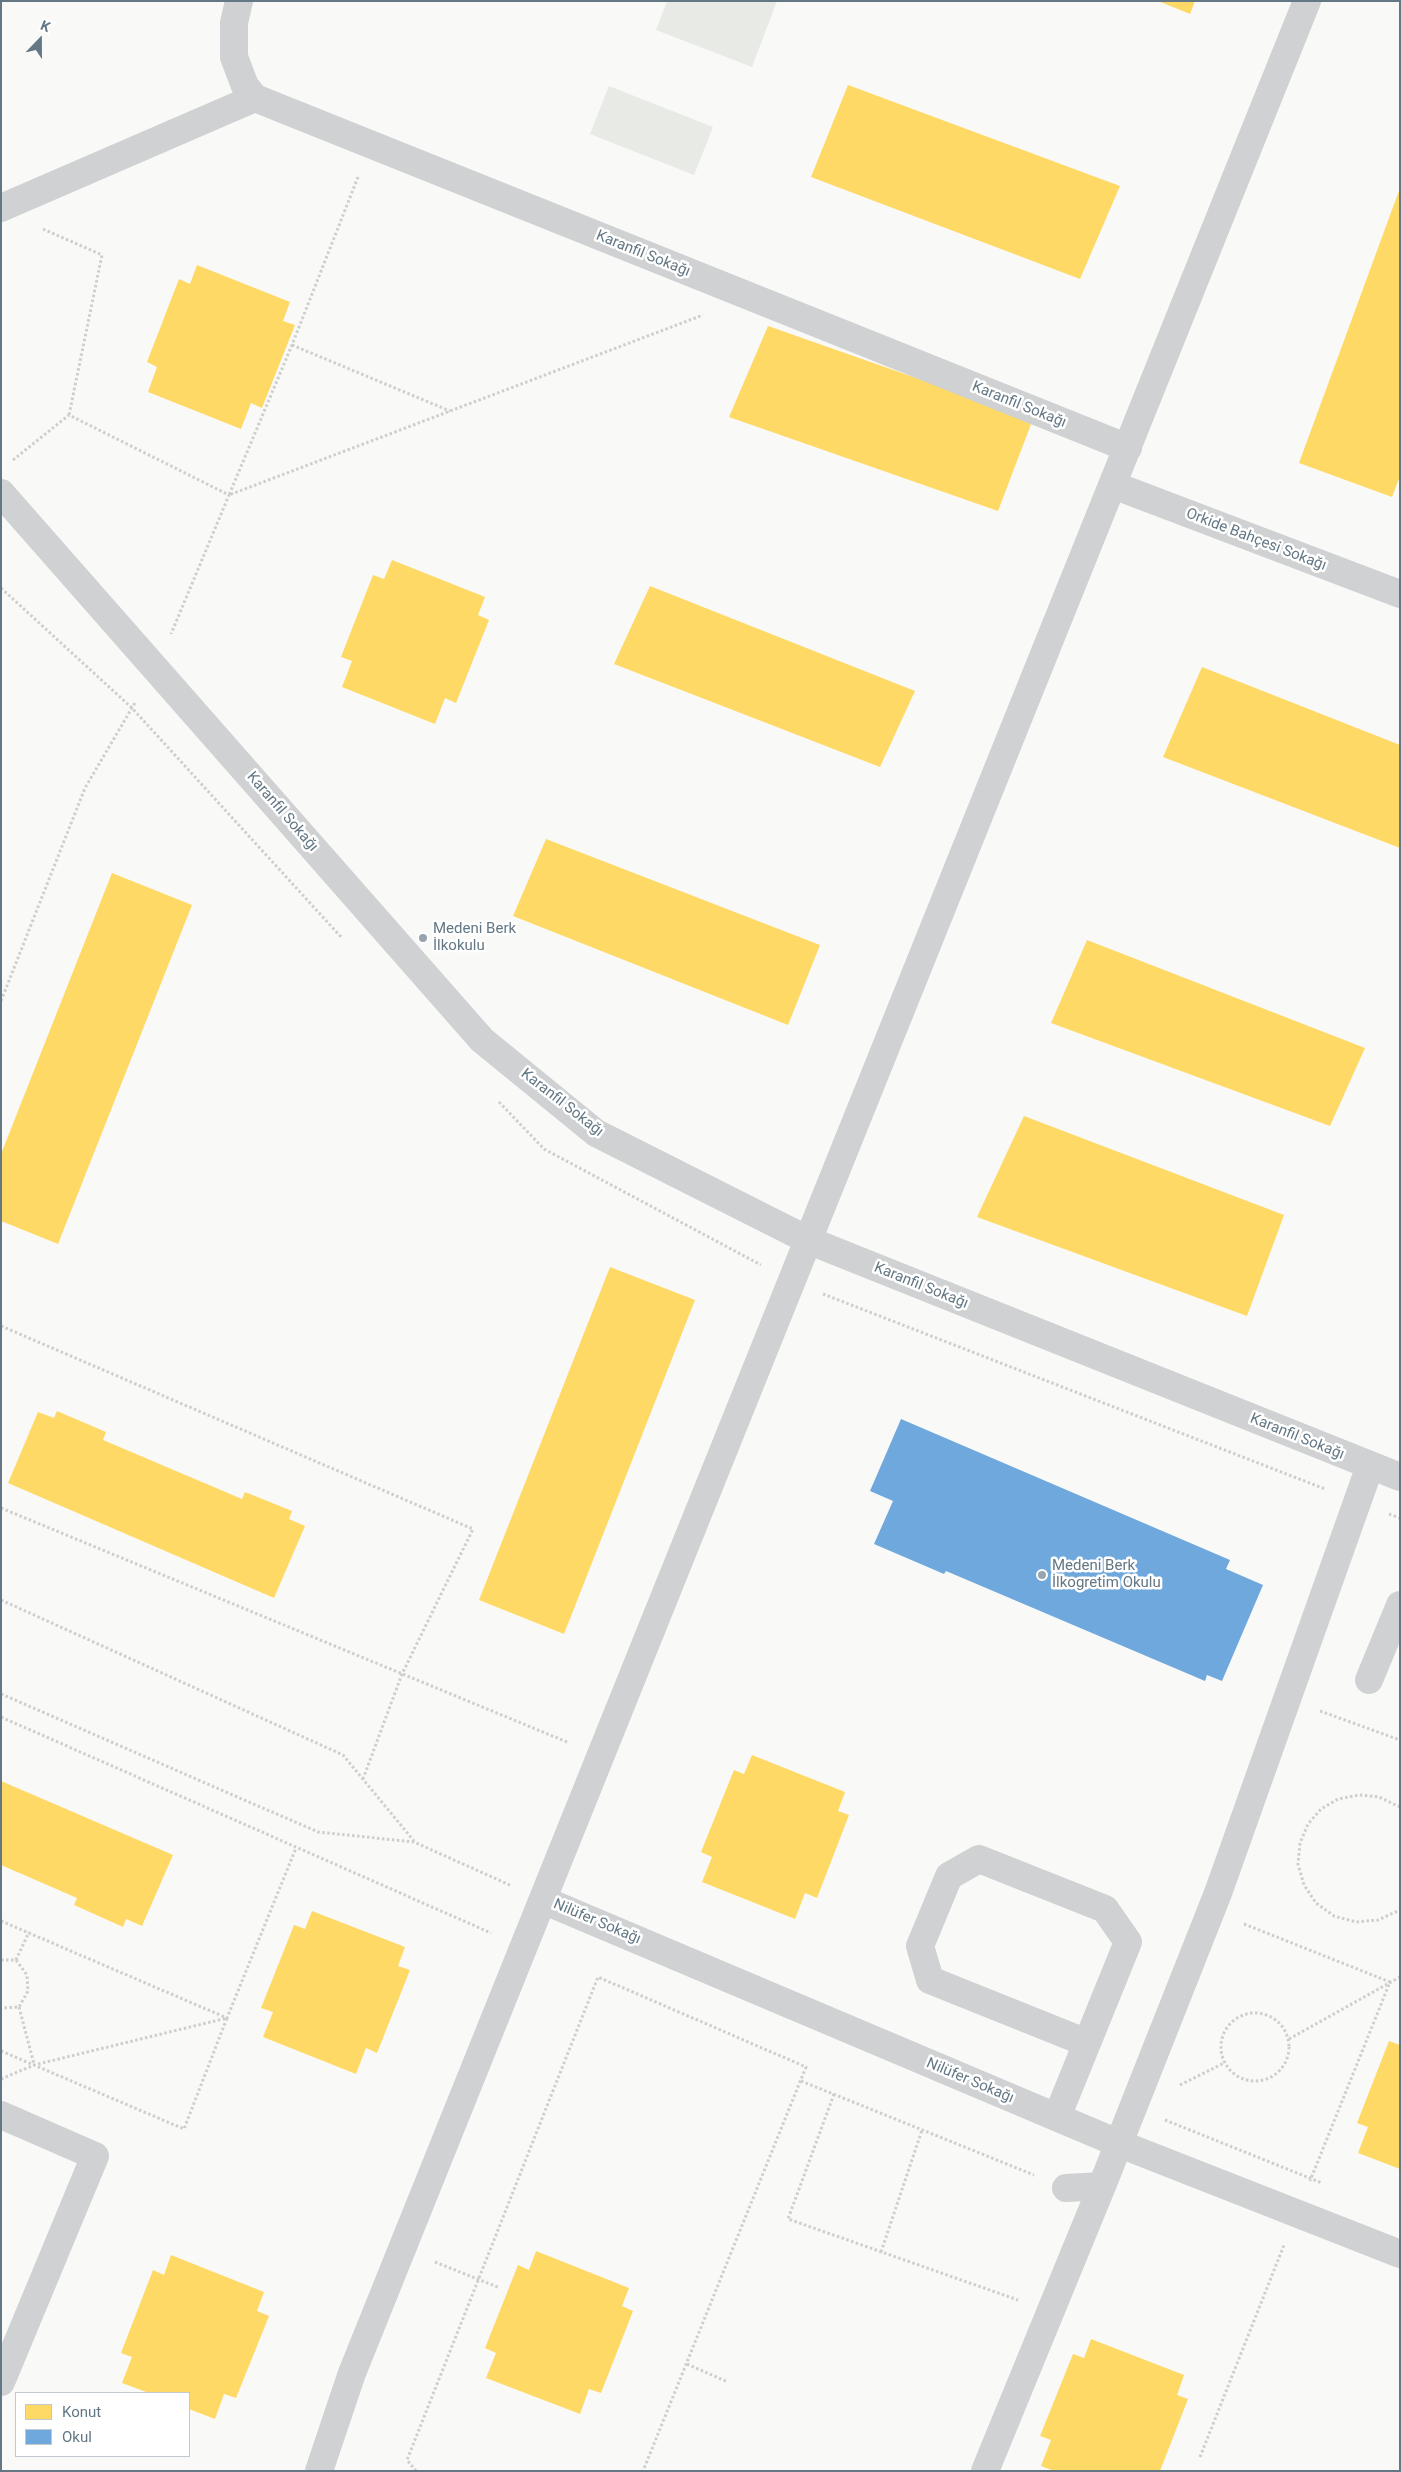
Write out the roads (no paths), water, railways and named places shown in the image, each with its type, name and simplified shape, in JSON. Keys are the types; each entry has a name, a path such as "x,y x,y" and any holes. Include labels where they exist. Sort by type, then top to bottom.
{"street":[{"path":"1,208 255,98 245,86 234,57 234,23 239,1"},
{"path":"319,2471 352,2372 810,1241 1306,1"},
{"name":"Karanfil Sokağı","path":"255,98 1128,448"},
{"name":"Orkide Bahçesi Sokağı","path":"1113,485 1400,594"},
{"name":"Karanfil Sokağı","path":"1,493 482,1040 596,1133 810,1241 1400,1477"},
{"path":"985,2471 1135,2108 1211,1910 1370,1466"},
{"path":"1369,1680 1400,1605"},
{"path":"1057,2117 1128,1942 1106,1910 979,1858 949,1876 920,1946 930,1980 1087,2043"},
{"name":"Nilüfer Sokağı","path":"543,1900 1120,2144 1400,2254"},
{"path":"1,2116 95,2156 1,2382"},
{"path":"1066,2188 1102,2186"}],"place":[{"name":"Medeni Berk İlkokulu","path":"423,938"},
{"name":"Medeni Berk İlkogretim Okulu","path":"1042,1575"}]}
